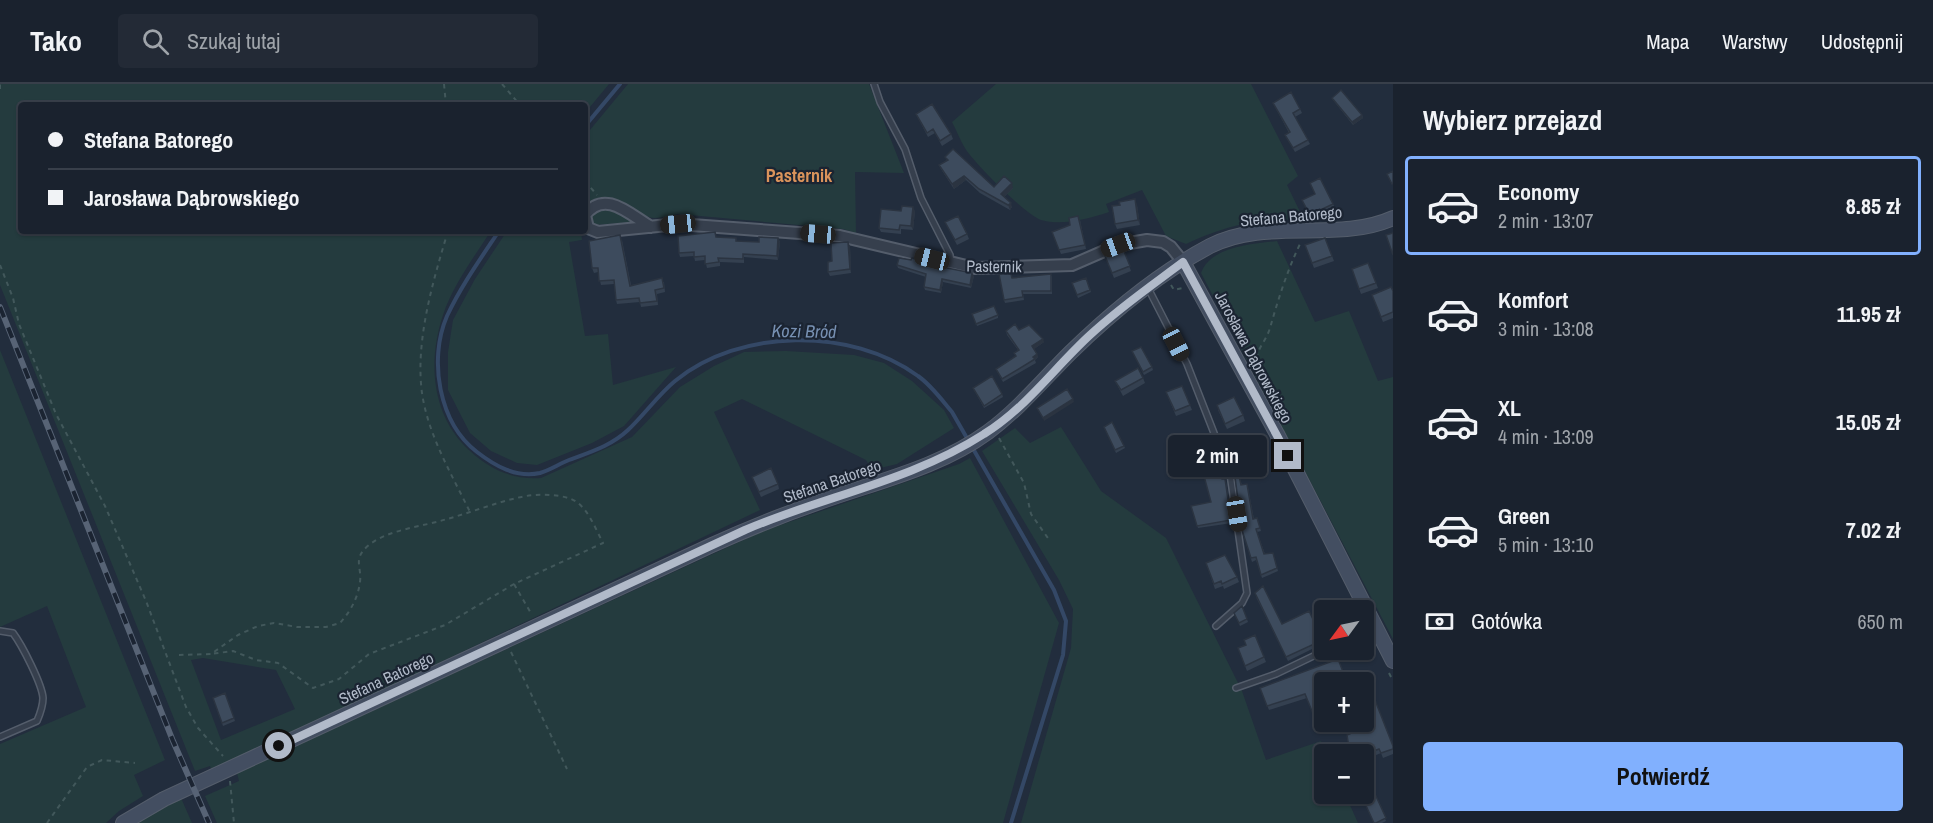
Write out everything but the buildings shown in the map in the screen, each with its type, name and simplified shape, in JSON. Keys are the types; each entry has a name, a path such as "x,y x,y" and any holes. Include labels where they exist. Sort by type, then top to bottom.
{"street":[{"name":"Pasternik","path":"588,211 593,205 604,202"},
{"path":"604,202 615,205 651,227"},
{"name":"Stefana Batorego","path":"123,823 165,799 761,523 906,473 956,451 990,430 1012,412 1090,334 1148,288 1183,262 1226,240 1308,229 1347,229 1393,218"},
{"name":"Pasternik","path":"588,228 598,232 678,224 840,236 975,268 1072,265 1118,245 1147,240 1163,242 1171,247 1183,262"},
{"name":"Jarosława Dąbrowskiego","path":"1183,262 1252,387 1355,600"},
{"name":"Jarosława Dąbrowskiego","path":"1374,635 1393,661"}],"lane":[{"path":"874,84 905,149 921,198 950,255 952,264"},
{"path":"1148,288 1187,364 1230,474 1247,592 1242,603 1216,626"},
{"path":"0,631 13,633 20,642 43,696 42,710 37,721 0,737"},
{"path":"1236,688 1276,674 1314,656"}],"path":[{"path":"0,84 0,89"},
{"path":"444,84 446,102"},
{"path":"502,84 517,102"},
{"path":"588,184 604,202"},
{"path":"1252,387 1259,379 1255,357 1269,330 1288,268 1308,229"},
{"path":"447,234 431,296 421,378 422,396 432,429 470,513"},
{"path":"0,265 13,298 22,333 56,414 105,506 146,601 186,707 230,769 234,823"},
{"path":"990,430 1021,475 1036,526 1050,541"},
{"path":"179,655 211,654 233,651 256,660 278,663 313,688 339,679 369,654 445,625 514,584 603,543 584,509 572,500 551,495 527,496 385,535 359,556 358,569 361,580 356,598 340,623 326,627 274,623 258,626 211,654"},
{"path":"514,584 538,626"},
{"path":"505,641 567,769"},
{"path":"47,823 87,767 102,760 135,763"}],"green space":[{"path":"0,84 609,84 588,109 588,102 18,102 18,234 489,234 452,293 443,315 435,352 436,388 448,422 457,437 470,451 486,464 521,477 541,478 632,437 680,387 714,366 744,352 786,351 854,355 884,363 912,381 944,410 954,428 897,464 872,470 866,460 742,399 714,412 760,510 212,771 210,766 195,771 0,285","holes":["203,658 276,670 295,709 221,740 191,660"]},
{"path":"628,84 869,84 904,173 855,172 856,233 843,229 678,214 652,218 617,200 608,198 600,198 588,205 588,132"},
{"path":"996,84 1251,84 1298,176 1287,185 1304,220 1273,220 1244,224 1214,232 1186,244 1166,236 1142,190 1106,204 1109,212 1101,215 1066,222 1041,220 1014,200 976,162 965,148 952,122"},
{"path":"596,208 613,208 635,222 593,225 590,219"},
{"path":"505,234 581,234 582,240 569,242 585,336 608,334 613,385 676,367 624,426 592,443 537,465 517,463 491,451 470,433 448,390 448,352 453,320 475,279"},
{"path":"1277,241 1315,322 1349,311 1378,381 1393,377 1393,639 1201,273 1214,257 1245,245"},
{"path":"0,350 165,760 134,775 143,796 119,811 106,823 0,823 0,744 86,707 47,606 0,627"},
{"path":"1061,427 1101,491 1166,538 1242,691 1266,760 1321,741 1322,744 1314,744 1314,804 1349,804 1358,823 1021,823 1071,648 1073,609 1059,580 982,451 1015,428 1030,443"},
{"path":"970,458 1059,623 1003,823 217,823 205,796 239,781 237,773 763,531 959,464"},
{"path":"181,798 192,823 137,823"}],"waterway":[{"name":"Kozi Bród","path":"588,122 620,84"},
{"name":"Kozi Bród","path":"497,234 465,283 447,316 441,333 438,371 446,408 464,440 477,452 506,470 523,474 540,473 607,444 628,430 675,381 701,364 731,351 763,343 796,340 829,342 861,349 891,360 918,376 936,392 952,412 1054,590 1066,621 1063,655 1011,823"}],"railway":[{"path":"0,307 173,741 209,823"}],"district":[{"name":"Pasternik","path":"799,175"}],"route":[{"path":"279,746 761,523 926,466 956,451 987,433 1012,412 1090,334 1183,262 1288,456"}]}
